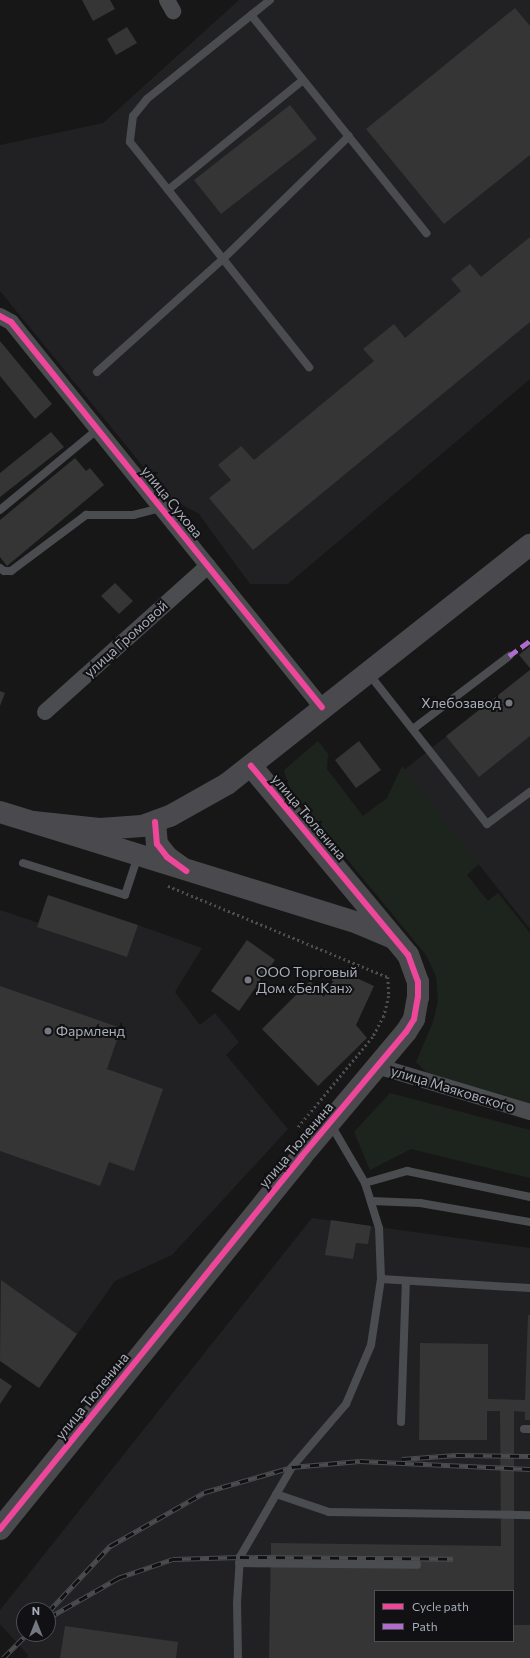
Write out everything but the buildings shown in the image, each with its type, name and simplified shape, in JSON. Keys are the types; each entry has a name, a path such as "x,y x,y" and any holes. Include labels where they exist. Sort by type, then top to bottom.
{"street":[{"name":"улица Сухова","path":"0,316 12,322 322,707"},
{"path":"33,822 100,829 127,828 155,822 227,784 322,707 530,544"},
{"name":"улица Громовой","path":"44,712 208,566"},
{"name":"улица Тюленина","path":"0,1529 330,1122 411,1025 417,1003 416,974 408,955 397,939 251,766"},
{"path":"0,812 186,871 358,923 397,939"},
{"path":"155,822 157,844 167,857 186,871"},
{"name":"улица Маяковского","path":"377,1066 530,1112"}],"lane":[{"path":"270,0 147,99 133,116 130,142 309,367"},
{"path":"251,15 426,233"},
{"path":"168,190 303,80"},
{"path":"97,372 223,259 349,136"},
{"path":"0,510 98,429"},
{"path":"0,568 4,571 11,571 86,515 133,515 161,508"},
{"path":"413,729 509,656"},
{"path":"368,672 487,824 530,792"},
{"path":"23,863 125,895 138,855"},
{"path":"238,1658 237,1603 240,1557 292,1468 346,1404 371,1345 381,1279 379,1228 365,1183 330,1122"},
{"path":"365,1183 407,1171 530,1197"},
{"path":"370,1201 420,1203 530,1222"},
{"path":"381,1279 530,1288"},
{"path":"401,1422 406,1281"},
{"path":"276,1494 329,1512 530,1515"},
{"path":"239,1563 417,1565"}],"path":[{"path":"162,883 388,977 389,996 384,1016 373,1037 294,1134"}],"shaded area":[{"path":"239,0 530,0 530,379 288,584 250,584 199,514 168,497 0,291 0,145 103,123"},
{"path":"530,670 530,929 404,770"},
{"path":"318,741 328,754 327,769 363,816 387,798 402,766 479,864 467,875 488,901 498,893 530,933 530,1105 430,1076 416,1062 433,1022 438,1001 436,976 426,955 290,790 284,770"},
{"path":"0,910 39,923 138,925 202,948 175,992 200,1025 215,1013 239,1042 226,1055 288,1129 172,1255 115,1281 39,1388 0,1359"},
{"path":"390,1093 530,1130 530,1178 411,1149 370,1170 354,1132"},
{"path":"312,1218 530,1248 530,1658 27,1658 28,1655 16,1642 56,1642 56,1602 16,1602 16,1642 0,1624 0,1610"}],"railway":[{"path":"402,1459 456,1455 530,1456"},
{"path":"56,1603 110,1546 205,1492 292,1467 360,1461 530,1469"},
{"path":"56,1613 118,1578 173,1559 240,1557 453,1559"},
{"path":"3,1658 19,1642"}],"marked path":[{"path":"509,656 530,641"}],"cycle path":[{"path":"0,316 11,322 322,707"},
{"path":"0,1529 301,1157 406,1032 414,1019 418,997 418,982 408,955 251,766"},
{"path":"155,822 157,844 167,857 186,871"}],"place":[{"name":"Хлебозавод","path":"509,703"},
{"name":"ООО Торговый Дом «БелКан»","path":"248,980"},
{"name":"Фармленд","path":"48,1031"}]}
